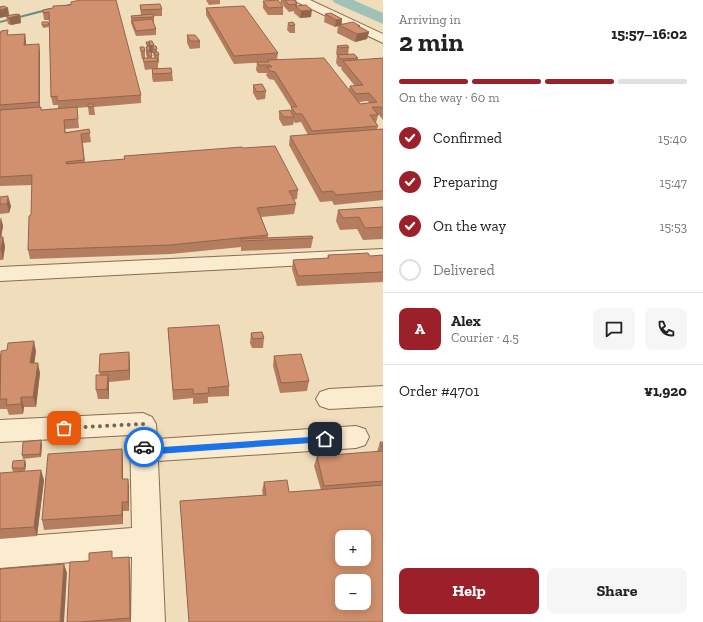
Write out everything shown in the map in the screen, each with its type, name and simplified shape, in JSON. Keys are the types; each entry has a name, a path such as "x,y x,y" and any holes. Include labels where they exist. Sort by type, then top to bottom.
{"street":[{"path":"301,0 383,40"},
{"path":"0,274 383,255"},
{"path":"329,399 383,396"},
{"path":"0,431 143,424 148,622"},
{"path":"144,451 356,437"},
{"path":"0,552 147,541"}],"building":[{"path":"80,0 116,0 141,95 57,101 57,96 51,97 49,12 43,13 43,10 53,8 53,6 71,5 71,2"},
{"path":"278,0 283,7 268,8 263,1"},
{"path":"285,0 294,0 297,4 289,5"},
{"path":"160,4 162,9 141,10 140,5"},
{"path":"306,5 312,10 301,11 295,6"},
{"path":"4,6 8,8 0,10 0,7"},
{"path":"244,6 278,53 234,56 206,8"},
{"path":"331,13 342,19 336,20 325,14"},
{"path":"17,14 20,15 9,18 6,16"},
{"path":"153,14 154,17 132,18 131,16"},
{"path":"152,19 156,29 136,31 132,21"},
{"path":"42,22 48,22 49,25 42,25"},
{"path":"293,22 295,25 290,26 288,23"},
{"path":"353,22 369,32 357,34 339,25"},
{"path":"8,30 7,35 25,34 24,45 39,44 39,102 0,105 0,35 1,31"},
{"path":"187,35 195,35 200,41 190,41"},
{"path":"149,41 152,41 154,45 150,46"},
{"path":"347,45 349,47 339,48 337,46"},
{"path":"149,46 150,50 147,50 146,47"},
{"path":"152,46 156,46 157,49 154,50"},
{"path":"140,47 144,47 145,51 141,51"},
{"path":"147,52 151,52 152,56 149,56"},
{"path":"154,52 158,52 159,55 155,55"},
{"path":"354,54 358,58 341,59 337,55"},
{"path":"143,58 157,58 158,61 144,62"},
{"path":"324,58 360,104 377,102 369,93 356,94 350,86 363,85 343,61 383,58 383,109 381,107 372,107 378,115 370,115 378,126 312,131 302,114 296,114 291,107 297,107 275,72 270,71 267,67 272,67 270,65 259,65 257,62 269,62 268,60"},
{"path":"171,68 172,73 153,74 152,69"},
{"path":"262,84 266,91 257,92 253,85"},
{"path":"88,104 93,104 94,106 88,107"},
{"path":"41,107 41,110 77,107 78,119 64,120 65,133 89,129 90,133 81,134 84,160 66,162 66,164 125,159 124,156 275,146 298,190 289,191 296,204 257,208 268,235 170,245 28,250 32,175 0,177 0,110"},
{"path":"290,110 294,117 284,117 279,111"},
{"path":"383,129 383,191 336,195 333,191 322,192 290,136"},
{"path":"8,196 7,204 0,204 0,197"},
{"path":"383,207 383,227 365,228 359,217 343,218 338,210"},
{"path":"312,236 313,238 242,241 241,239"},
{"path":"0,237 3,237 1,250 0,250"},
{"path":"368,253 370,256 383,255 383,272 298,276 293,260 329,258 328,255"},
{"path":"219,325 229,386 208,388 209,393 193,394 193,389 173,390 168,328"},
{"path":"262,332 264,338 253,339 251,333"},
{"path":"34,341 30,363 38,363 33,397 21,397 21,404 6,405 7,399 0,399 1,351 7,350 8,343"},
{"path":"129,352 129,370 99,372 100,354"},
{"path":"301,354 309,381 281,383 274,356"},
{"path":"96,375 108,375 107,389 96,390"},
{"path":"41,440 40,454 22,455 23,442"},
{"path":"380,442 383,442 383,449"},
{"path":"122,449 122,479 128,479 128,502 122,502 122,515 42,520 48,454"},
{"path":"383,451 383,481 324,486 317,456"},
{"path":"25,460 24,468 12,468 13,461"},
{"path":"41,470 34,527 0,529 0,473"},
{"path":"287,480 289,492 383,485 383,622 189,622 180,501 266,495 264,482"},
{"path":"112,551 112,558 129,557 130,618 67,622 70,562 89,561 89,553"},
{"path":"64,564 60,622 0,622 0,569"}],"waterway":[{"path":"60,7 86,0"},
{"path":"340,0 383,19"},
{"path":"0,22 50,9"}],"way so far":[{"path":"64,428 143,424 144,447"}],"route":[{"path":"144,447 144,451 325,439"}]}
